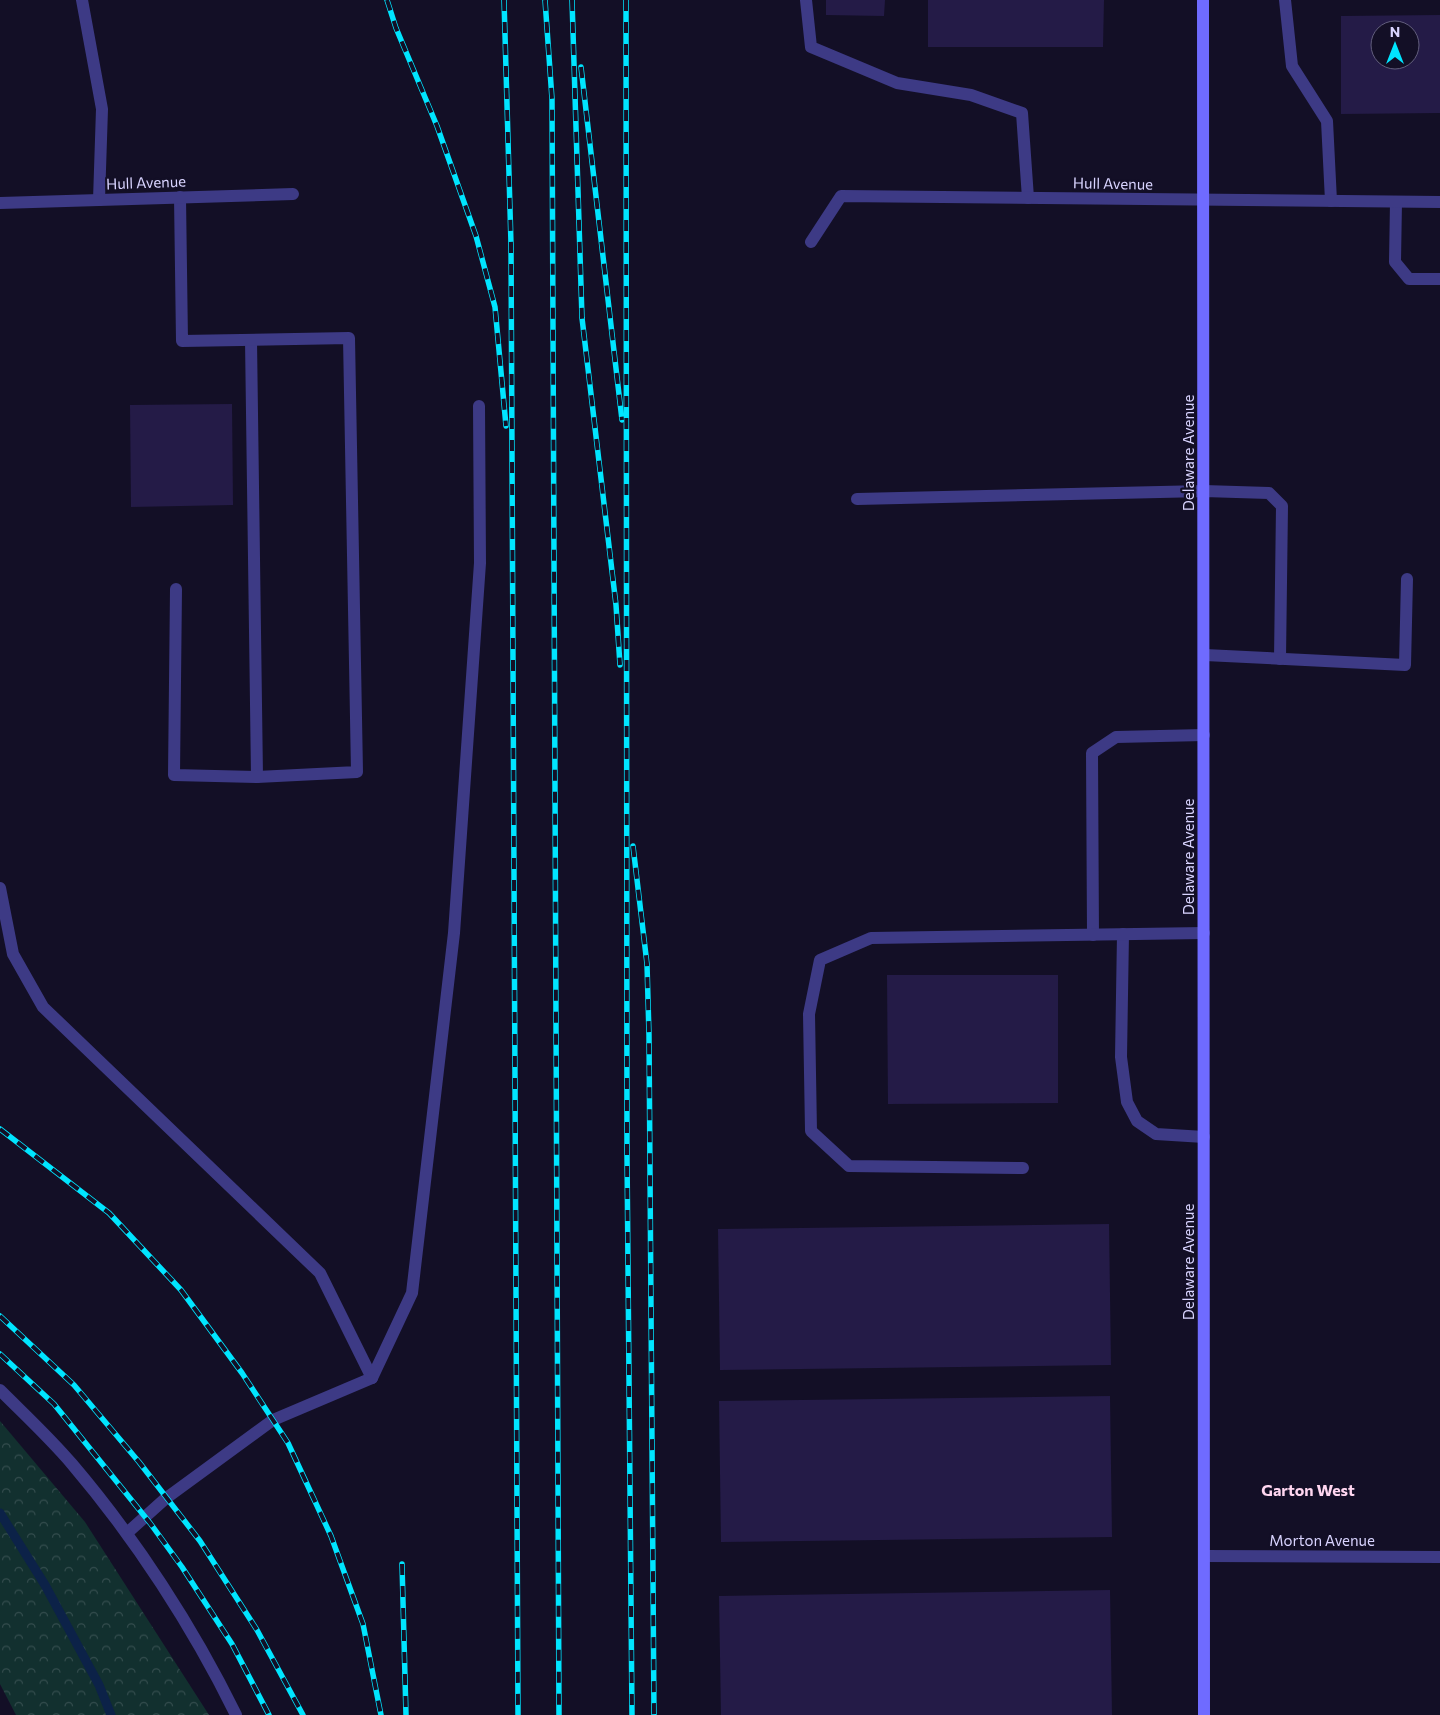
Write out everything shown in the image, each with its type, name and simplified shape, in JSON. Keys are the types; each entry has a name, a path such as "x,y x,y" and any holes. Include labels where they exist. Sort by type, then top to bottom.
{"main road":[{"name":"Delaware Avenue","path":"1203,0 1205,655 1204,1715"}],"street":[{"path":"82,0 102,109 99,200"},
{"path":"806,0 811,47 897,83 971,95 1022,113 1028,198"},
{"path":"1285,0 1292,66 1327,121 1331,201"},
{"name":"Hull Avenue","path":"0,203 292,194"},
{"name":"Hull Avenue","path":"810,242 841,196 1440,202"},
{"path":"176,589 174,775 257,776 356,772 349,338 182,341 180,197"},
{"path":"1396,202 1395,262 1408,279 1440,279"},
{"path":"251,340 257,776"},
{"path":"127,1533 173,1494 273,1420 372,1378 412,1293 454,933 480,563 479,406"},
{"path":"857,499 1204,491 1269,493 1282,506 1280,659"},
{"path":"1205,655 1406,665 1407,579"},
{"path":"1093,935 1092,753 1116,737 1204,735"},
{"path":"0,888 13,954 43,1007 320,1273 372,1378"},
{"path":"1023,1168 849,1166 811,1131 809,1014 820,960 872,938 1204,933"},
{"path":"1123,934 1121,1057 1127,1102 1137,1121 1156,1134 1204,1137"},
{"path":"0,1390 70,1462 127,1533 216,1674 236,1715"},
{"name":"Morton Avenue","path":"1204,1556 1440,1557"}],"green space":[{"path":"0,1421 85,1522 209,1715 16,1715 0,1684"}],"building":[{"path":"826,0 885,0 884,16 826,15"},
{"path":"928,0 1104,0 1103,47 928,47"},
{"path":"1440,15 1440,113 1341,114 1341,16"},
{"path":"232,404 233,505 131,507 130,405"},
{"path":"887,975 1058,975 1058,1103 888,1104"},
{"path":"1109,1224 1111,1365 720,1370 718,1229"},
{"path":"1110,1396 1112,1537 721,1542 719,1401"},
{"path":"1110,1590 1112,1715 721,1715 719,1596"}],"waterway":[{"path":"0,1513 45,1585 99,1685 111,1715"}],"railway":[{"path":"387,0 396,28 437,126 476,236 495,307 506,426"},
{"path":"504,0 511,244 518,1715"},
{"path":"545,0 552,99 559,1715"},
{"path":"572,0 582,318 616,605 620,665"},
{"path":"626,0 627,1154 632,1715"},
{"path":"581,67 622,420"},
{"path":"633,846 647,964 649,1035 654,1715"},
{"path":"0,1129 109,1213 181,1290 242,1373 288,1443 331,1536 363,1624 381,1715"},
{"path":"0,1316 74,1385 139,1462 200,1541 257,1630 303,1715"},
{"path":"0,1354 54,1404 150,1523 182,1567 232,1644 269,1715"},
{"path":"402,1564 406,1715"}],"district":[{"name":"Garton West","path":"1308,1489"}]}
